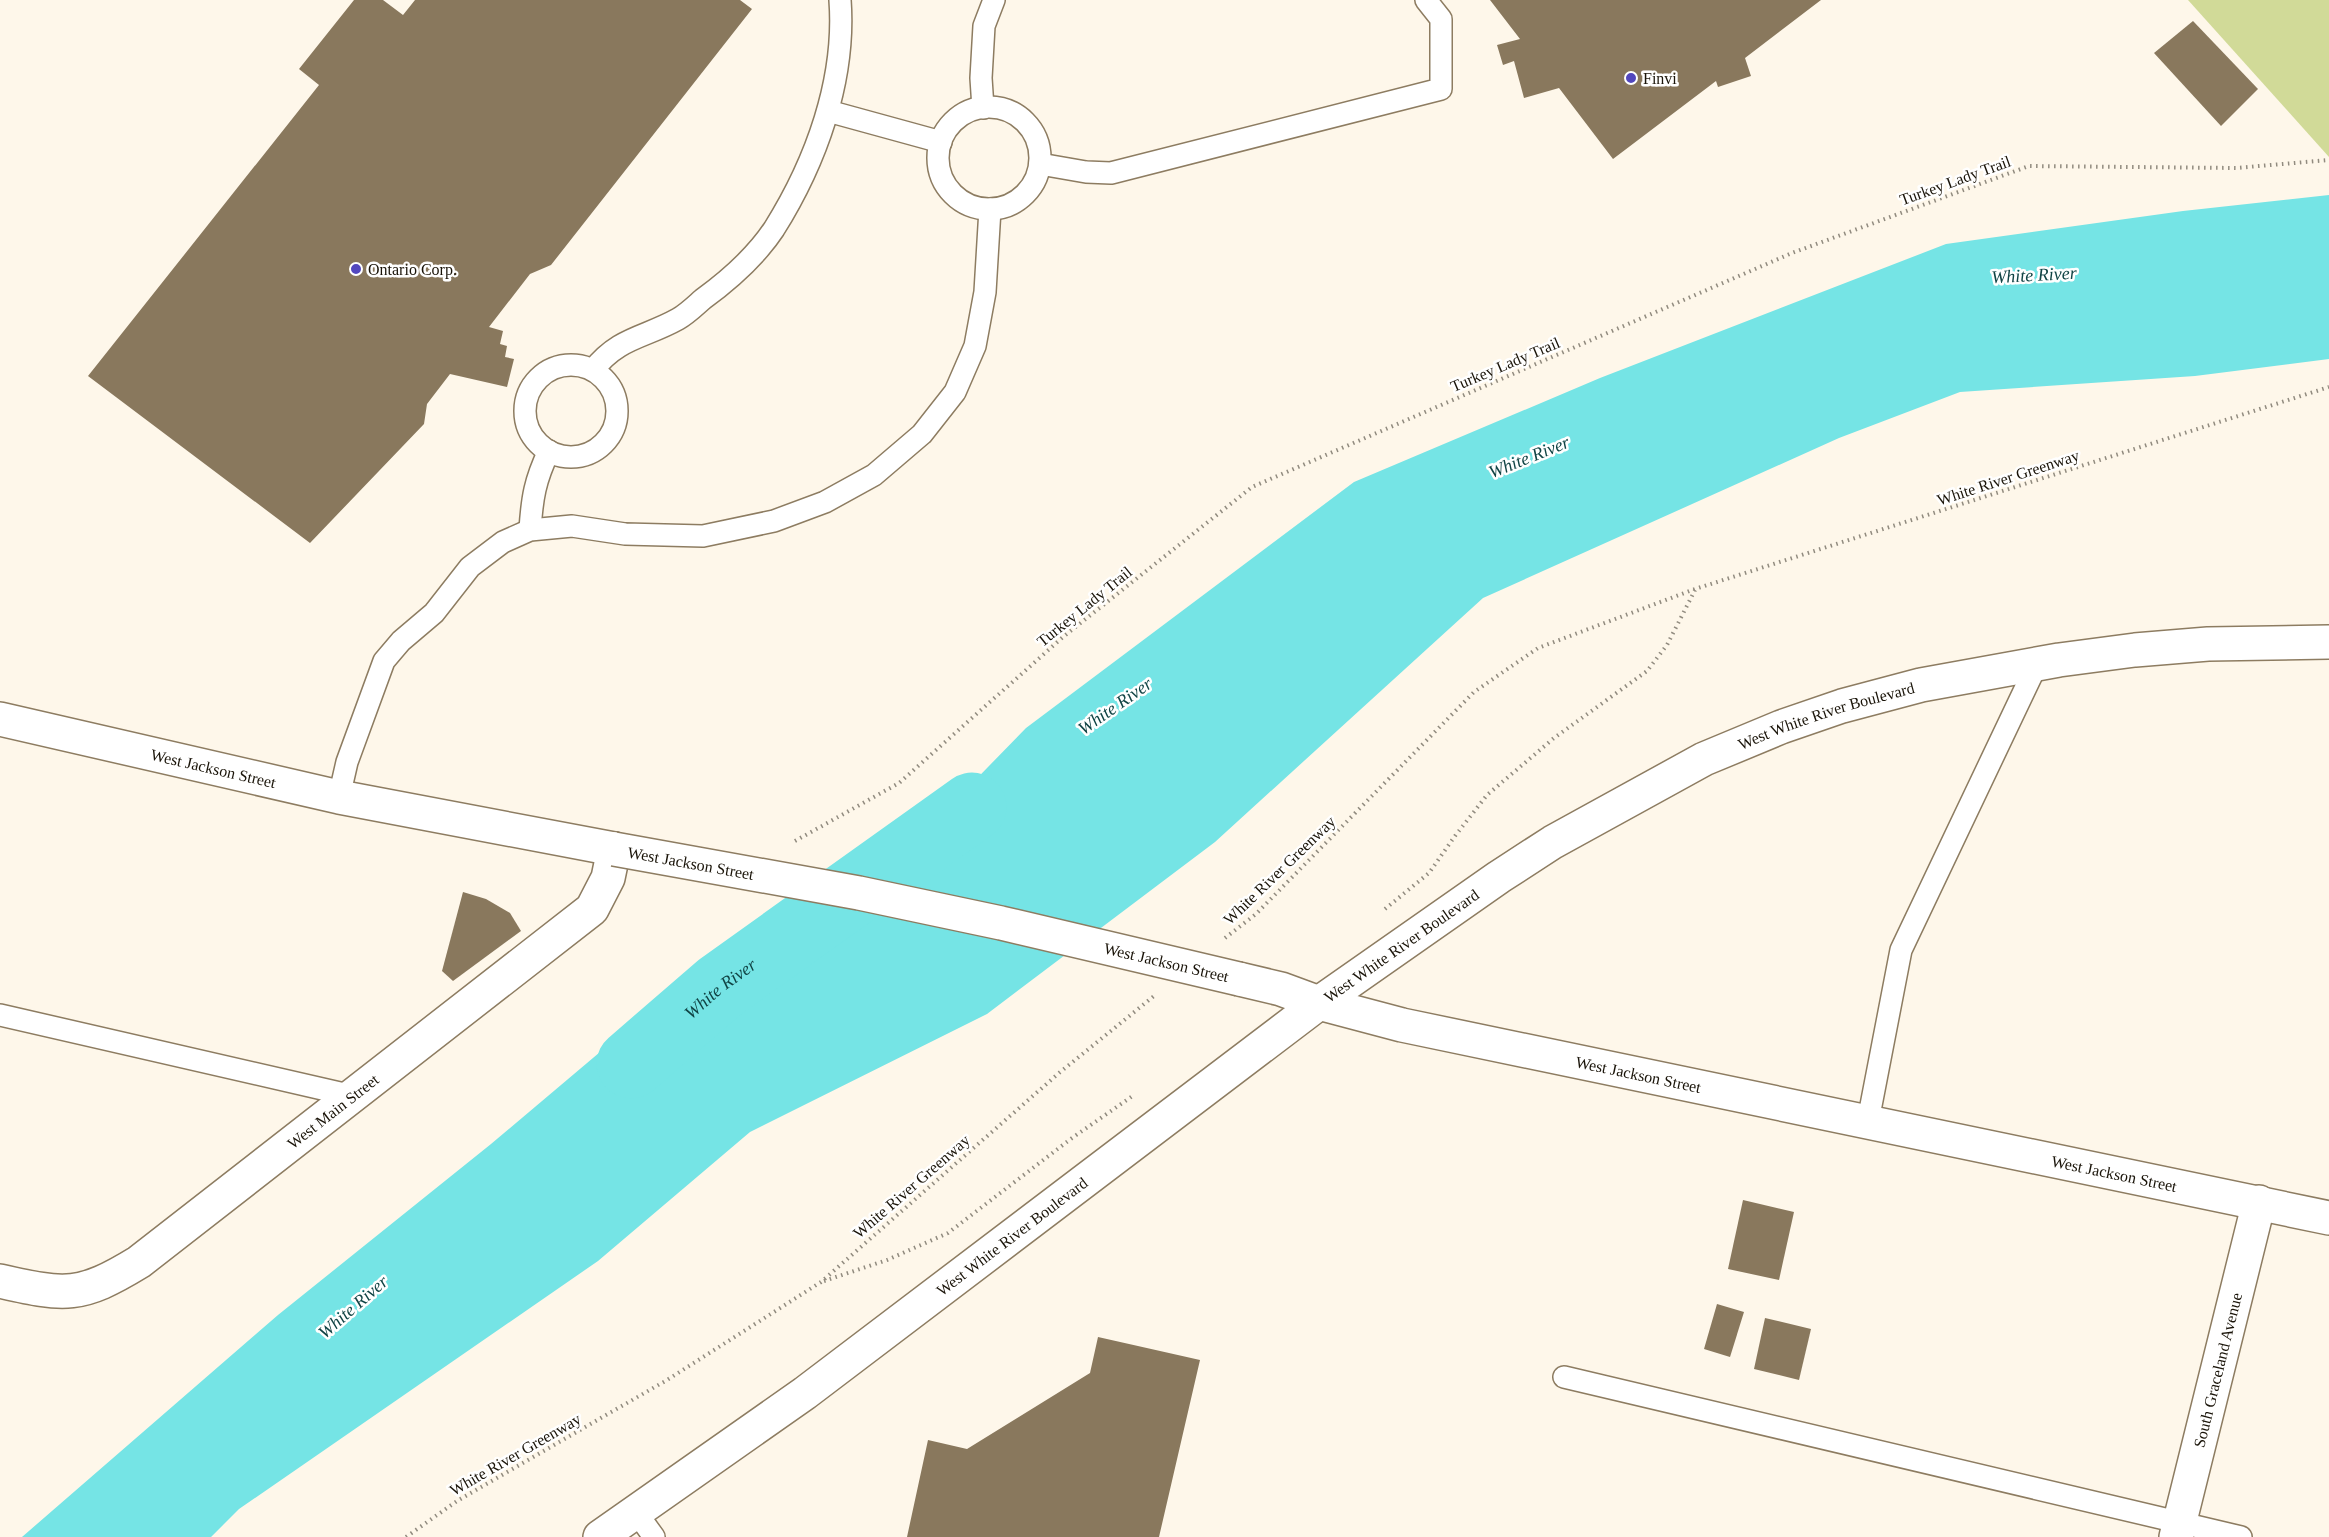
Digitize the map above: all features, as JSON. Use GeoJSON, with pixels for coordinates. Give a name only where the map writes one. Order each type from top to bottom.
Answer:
{"type":"FeatureCollection","features":[{"type":"Feature","properties":{"kind":"street","name":"West White River Boulevard"},"geometry":{"type":"LineString","coordinates":[[600,1537],[645,1524],[805,1393],[1319,1003],[1544,847],[1704,759],[1781,727],[1842,706],[1921,685],[2037,664],[2135,650],[2208,644],[2329,642]]}},
{"type":"Feature","properties":{"kind":"street","name":"West Jackson Street"},"geometry":{"type":"LineString","coordinates":[[0,719],[339,798],[859,893],[1001,923],[1281,989],[1319,1003],[1402,1025],[2329,1218]]}},
{"type":"Feature","properties":{"kind":"street","name":"West Main Street"},"geometry":{"type":"LineString","coordinates":[[0,1281],[43,1291],[71,1292],[90,1288],[139,1262],[592,909],[608,878],[614,849]]}},
{"type":"Feature","properties":{"kind":"street","name":"South Graceland Avenue"},"geometry":{"type":"LineString","coordinates":[[2178,1530],[2259,1202]]}},
{"type":"Feature","properties":{"kind":"lane"},"geometry":{"type":"LineString","coordinates":[[593,370],[604,356],[623,343],[678,319],[730,279],[773,230],[801,179],[828,111],[842,26],[840,0]]}},
{"type":"Feature","properties":{"kind":"lane"},"geometry":{"type":"LineString","coordinates":[[983,108],[981,78],[984,26],[994,0]]}},
{"type":"Feature","properties":{"kind":"lane"},"geometry":{"type":"LineString","coordinates":[[1040,164],[1086,172],[1111,173],[1441,89],[1441,20],[1426,0]]}},
{"type":"Feature","properties":{"kind":"lane"},"geometry":{"type":"LineString","coordinates":[[997,107],[1012,112],[1026,122],[1035,135],[1040,150],[1036,181],[1026,195],[1013,204],[997,210],[981,209],[966,204],[948,188],[938,166],[938,150],[943,135],[952,122],[966,112],[983,108],[997,107]]}},
{"type":"Feature","properties":{"kind":"lane"},"geometry":{"type":"LineString","coordinates":[[828,111],[941,142]]}},
{"type":"Feature","properties":{"kind":"lane"},"geometry":{"type":"LineString","coordinates":[[339,798],[347,762],[384,661],[401,641],[434,613],[470,567],[503,542],[530,530],[572,526],[625,534],[703,536],[774,521],[825,502],[874,475],[922,434],[955,392],[975,346],[985,292],[990,209]]}},
{"type":"Feature","properties":{"kind":"lane"},"geometry":{"type":"LineString","coordinates":[[578,365],[593,370],[606,380],[614,394],[617,409],[608,439],[596,450],[581,456],[565,456],[549,451],[533,435],[525,412],[527,397],[535,382],[547,372],[562,366],[578,365]]}},
{"type":"Feature","properties":{"kind":"lane"},"geometry":{"type":"LineString","coordinates":[[530,530],[532,500],[537,476],[549,451]]}},
{"type":"Feature","properties":{"kind":"lane"},"geometry":{"type":"LineString","coordinates":[[1868,1121],[1901,950],[2037,664]]}},
{"type":"Feature","properties":{"kind":"lane"},"geometry":{"type":"LineString","coordinates":[[0,1015],[353,1096]]}},
{"type":"Feature","properties":{"kind":"lane"},"geometry":{"type":"LineString","coordinates":[[1564,1377],[2178,1530],[2241,1537]]}},
{"type":"Feature","properties":{"kind":"path","name":"Turkey Lady Trail"},"geometry":{"type":"LineString","coordinates":[[795,841],[899,783],[1063,637],[1252,487],[1792,253],[2029,166],[2236,168],[2329,160]]}},
{"type":"Feature","properties":{"kind":"path","name":"White River Greenway"},"geometry":{"type":"LineString","coordinates":[[1220,943],[1256,914],[1474,692],[1538,648],[1695,589],[2329,387]]}},
{"type":"Feature","properties":{"kind":"path"},"geometry":{"type":"LineString","coordinates":[[1377,916],[1429,873],[1487,795],[1554,738],[1647,671],[1667,645],[1695,589]]}},
{"type":"Feature","properties":{"kind":"path","name":"White River Greenway"},"geometry":{"type":"LineString","coordinates":[[406,1537],[457,1501],[667,1380],[820,1282],[1059,1073],[1157,994]]}},
{"type":"Feature","properties":{"kind":"path","name":"White River Greenway"},"geometry":{"type":"LineString","coordinates":[[820,1282],[887,1260],[948,1233],[1072,1138],[1137,1092]]}},
{"type":"Feature","properties":{"kind":"green space"},"geometry":{"type":"Polygon","coordinates":[[[2188,0],[2329,0],[2329,157],[2188,0]]]}},
{"type":"Feature","properties":{"kind":"water"},"geometry":{"type":"Polygon","coordinates":[[[2329,195],[2329,359],[2195,376],[1960,392],[1839,438],[1483,598],[1215,842],[987,1014],[750,1132],[598,1261],[239,1509],[211,1537],[22,1537],[278,1315],[491,1144],[619,1036],[798,962],[1026,728],[1354,482],[1600,378],[1946,244],[2183,211],[2329,195]]]}},
{"type":"Feature","properties":{"kind":"building","name":"Ontario Corp."},"geometry":{"type":"Polygon","coordinates":[[[354,0],[383,0],[403,15],[415,0],[740,0],[752,9],[551,265],[530,274],[489,327],[503,331],[500,344],[507,346],[505,357],[514,359],[507,387],[450,374],[427,404],[424,424],[310,543],[88,376],[319,85],[299,69],[354,0]]]}},
{"type":"Feature","properties":{"kind":"building","name":"Finvi"},"geometry":{"type":"Polygon","coordinates":[[[1490,0],[1821,0],[1745,58],[1751,76],[1718,87],[1716,81],[1613,159],[1559,88],[1524,98],[1514,61],[1503,65],[1497,45],[1520,39],[1490,0]]]}},
{"type":"Feature","properties":{"kind":"building"},"geometry":{"type":"Polygon","coordinates":[[[2193,21],[2258,89],[2221,126],[2154,53],[2193,21]]]}},
{"type":"Feature","properties":{"kind":"building"},"geometry":{"type":"Polygon","coordinates":[[[463,892],[486,899],[510,913],[521,931],[453,981],[442,971],[463,892]]]}},
{"type":"Feature","properties":{"kind":"building"},"geometry":{"type":"Polygon","coordinates":[[[1743,1200],[1794,1212],[1779,1280],[1728,1269],[1743,1200]]]}},
{"type":"Feature","properties":{"kind":"building"},"geometry":{"type":"Polygon","coordinates":[[[1717,1304],[1744,1312],[1730,1357],[1704,1349],[1717,1304]]]}},
{"type":"Feature","properties":{"kind":"building"},"geometry":{"type":"Polygon","coordinates":[[[1765,1318],[1811,1329],[1799,1380],[1754,1369],[1765,1318]]]}},
{"type":"Feature","properties":{"kind":"building"},"geometry":{"type":"Polygon","coordinates":[[[1098,1337],[1200,1360],[1159,1537],[907,1537],[928,1440],[967,1449],[1090,1373],[1098,1337]]]}},
{"type":"Feature","properties":{"kind":"waterway","name":"White River"},"geometry":{"type":"LineString","coordinates":[[631,1064],[720,987],[972,807]]}},
{"type":"Feature","properties":{"kind":"place","name":"Finvi"},"geometry":{"type":"Point","coordinates":[1631,78]}},
{"type":"Feature","properties":{"kind":"place","name":"Ontario Corp."},"geometry":{"type":"Point","coordinates":[356,269]}}]}
